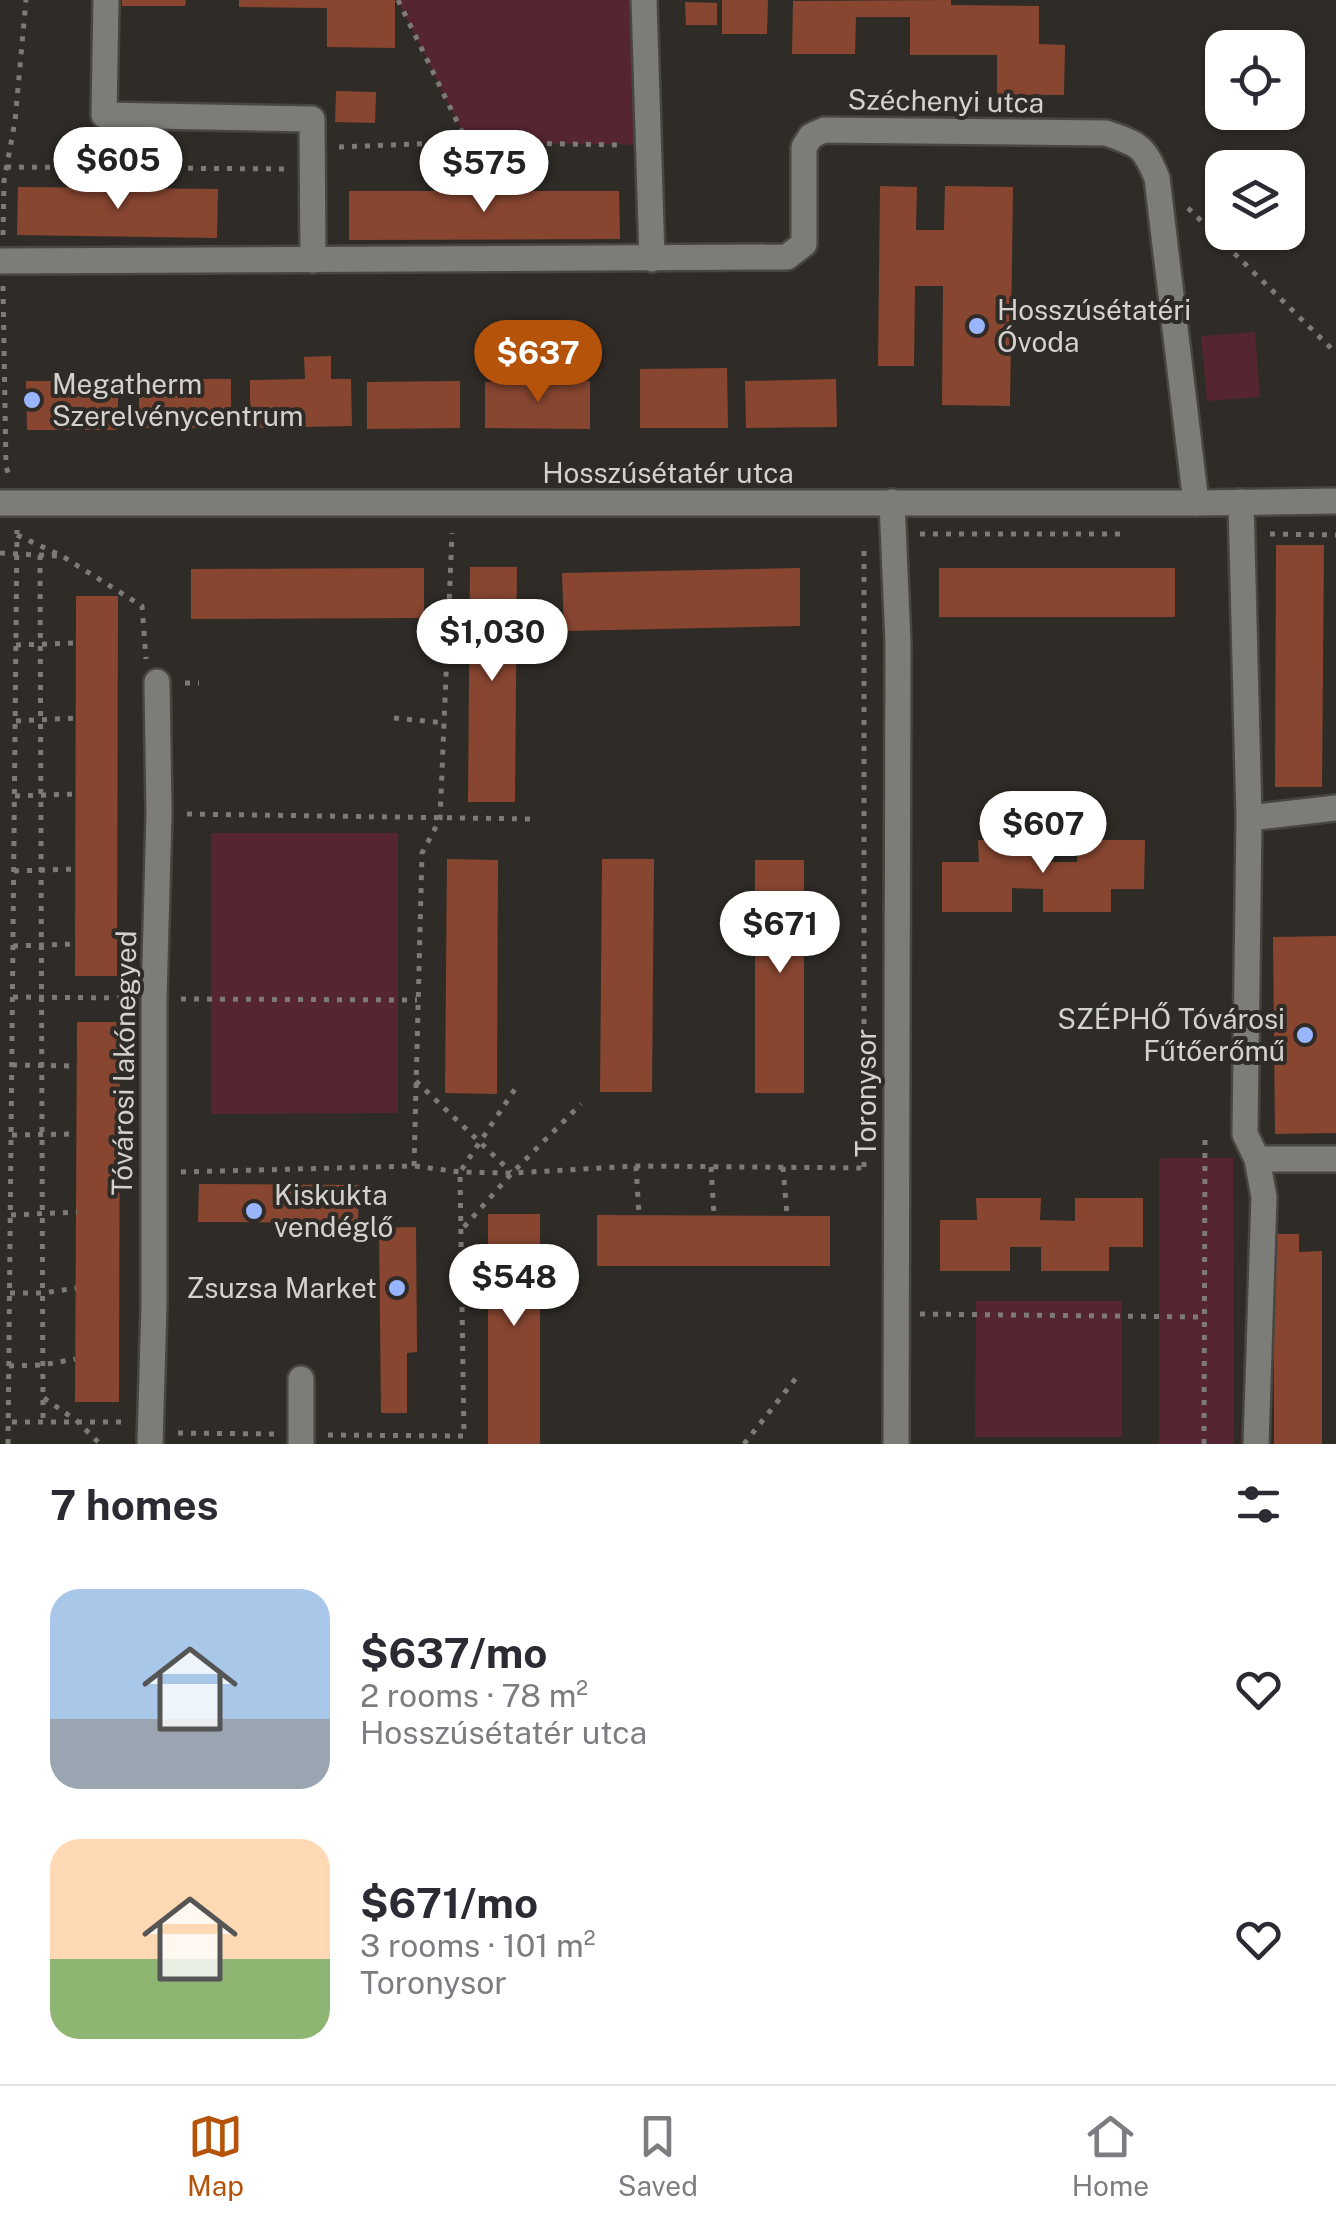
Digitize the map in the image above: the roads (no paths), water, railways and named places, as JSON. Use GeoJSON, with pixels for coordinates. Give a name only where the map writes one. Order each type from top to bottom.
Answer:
{"type":"FeatureCollection","features":[{"type":"Feature","properties":{"kind":"street"},"geometry":{"type":"LineString","coordinates":[[106,0],[104,115],[312,120],[313,260]]}},
{"type":"Feature","properties":{"kind":"street"},"geometry":{"type":"LineString","coordinates":[[644,0],[652,259]]}},
{"type":"Feature","properties":{"kind":"street","name":"Széchenyi utca"},"geometry":{"type":"LineString","coordinates":[[0,261],[787,257],[804,244],[804,147],[810,136],[824,130],[1106,133],[1130,141],[1146,153],[1157,178],[1196,503]]}},
{"type":"Feature","properties":{"kind":"street","name":"Hosszúsétatér utca"},"geometry":{"type":"LineString","coordinates":[[9,503],[1336,500]]}},
{"type":"Feature","properties":{"kind":"street","name":"Toronysor"},"geometry":{"type":"LineString","coordinates":[[892,502],[898,643],[896,1444]]}},
{"type":"Feature","properties":{"kind":"street"},"geometry":{"type":"LineString","coordinates":[[1240,502],[1249,818],[1244,1134],[1256,1159],[1264,1198],[1256,1444]]}},
{"type":"Feature","properties":{"kind":"street","name":"Tóvárosi lakónegyed"},"geometry":{"type":"LineString","coordinates":[[150,1433],[159,814],[152,673]]}},
{"type":"Feature","properties":{"kind":"street"},"geometry":{"type":"LineString","coordinates":[[1249,818],[1336,808]]}},
{"type":"Feature","properties":{"kind":"street"},"geometry":{"type":"LineString","coordinates":[[1256,1159],[1336,1159]]}},
{"type":"Feature","properties":{"kind":"street"},"geometry":{"type":"LineString","coordinates":[[301,1439],[302,1379]]}},
{"type":"Feature","properties":{"kind":"place","name":"Hosszúsétatéri Óvoda"},"geometry":{"type":"Point","coordinates":[977,326]}},
{"type":"Feature","properties":{"kind":"place","name":"Megatherm Szerelvénycentrum"},"geometry":{"type":"Point","coordinates":[32,400]}},
{"type":"Feature","properties":{"kind":"place","name":"SZÉPHŐ Tóvárosi Fűtőerőmű"},"geometry":{"type":"Point","coordinates":[1305,1035]}},
{"type":"Feature","properties":{"kind":"place","name":"Kiskukta vendéglő"},"geometry":{"type":"Point","coordinates":[254,1211]}},
{"type":"Feature","properties":{"kind":"place","name":"Zsuzsa Market"},"geometry":{"type":"Point","coordinates":[397,1288]}}]}
